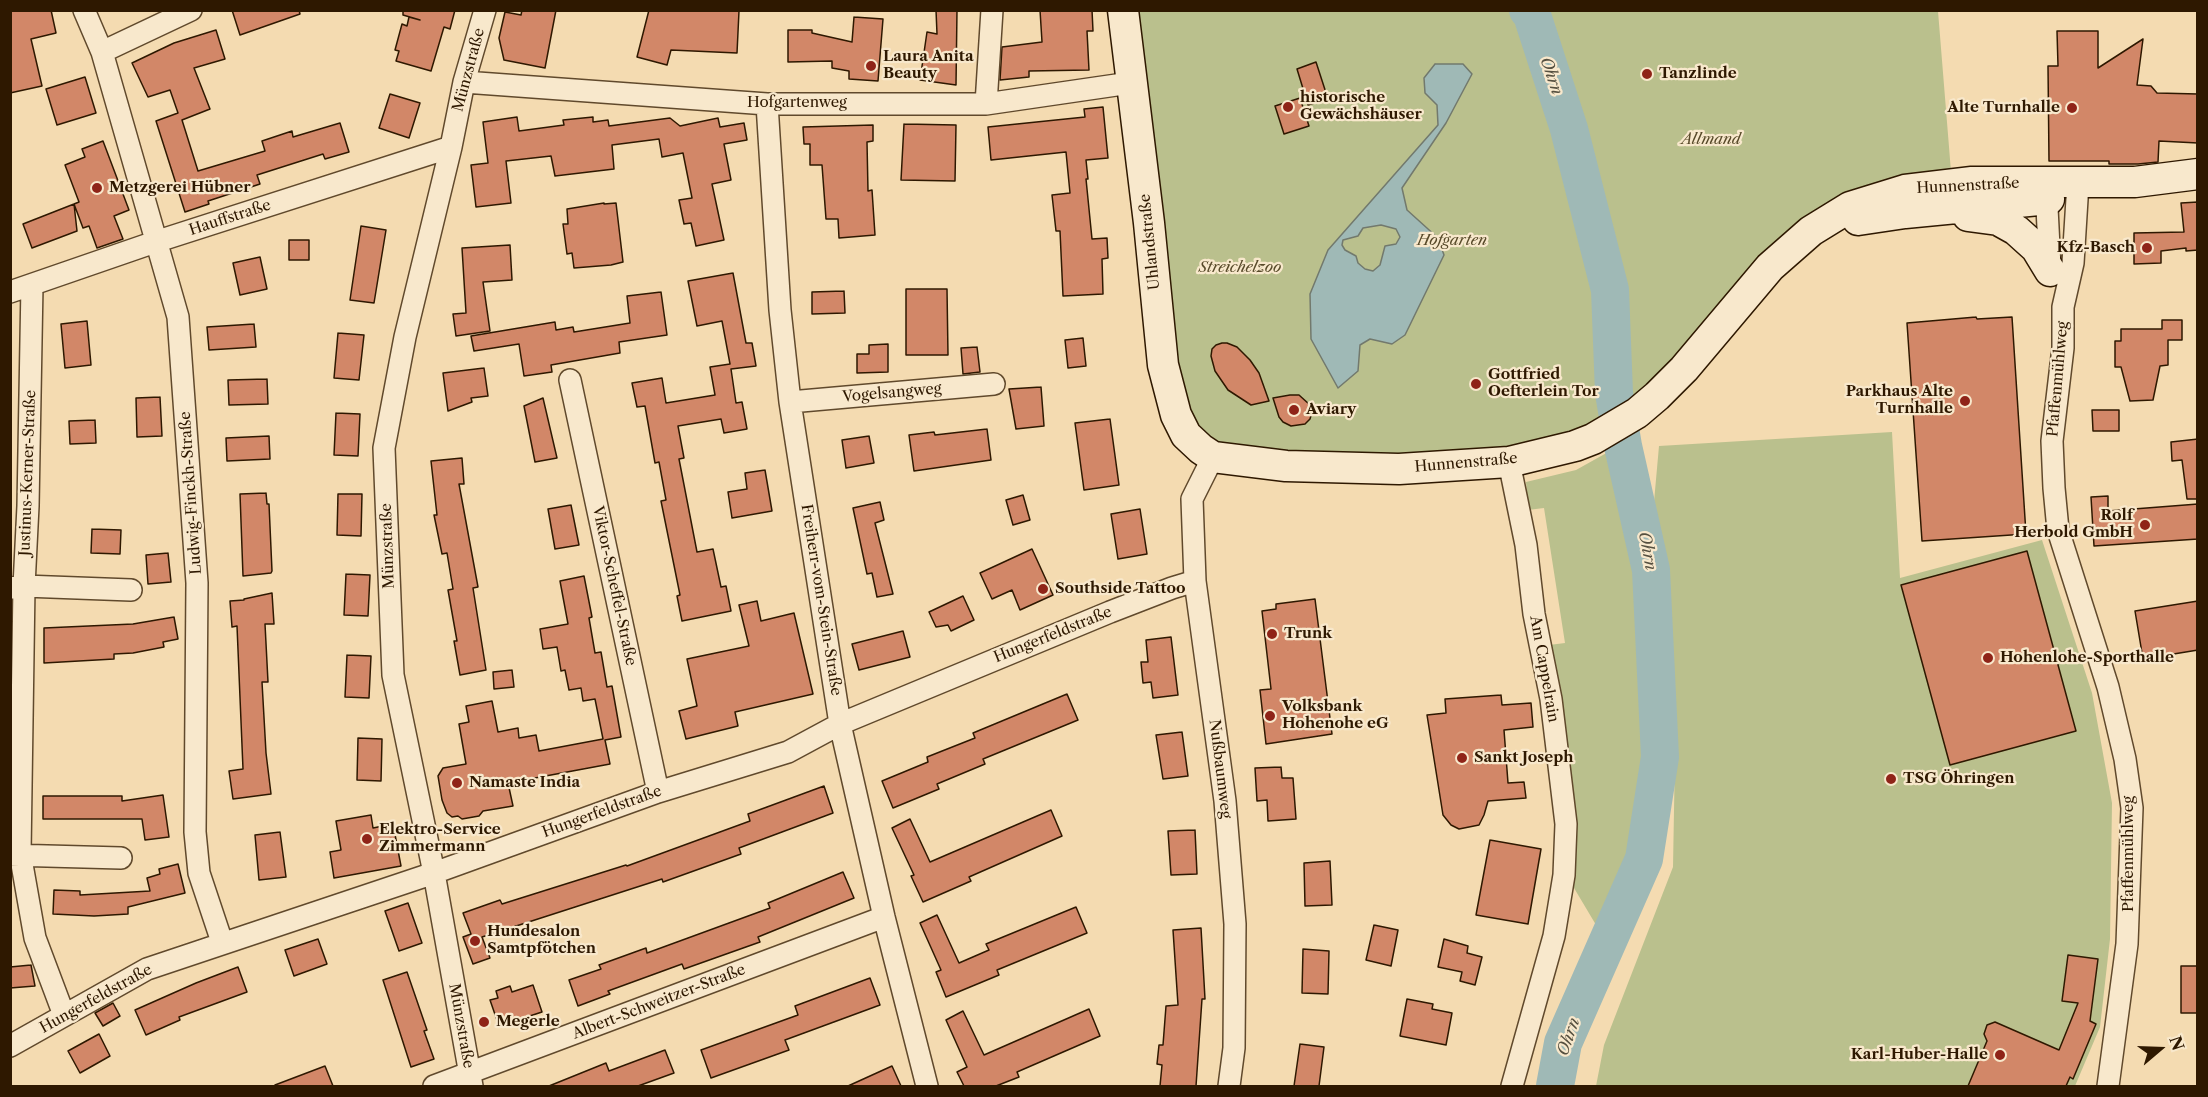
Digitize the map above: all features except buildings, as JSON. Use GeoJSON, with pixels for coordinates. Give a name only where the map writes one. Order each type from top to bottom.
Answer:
{"type":"FeatureCollection","features":[{"type":"Feature","properties":{"kind":"main road","name":"Uhlandstraße"},"geometry":{"type":"LineString","coordinates":[[1123,10],[1130,83],[1149,224],[1163,365],[1176,415],[1186,435],[1213,457]]}},
{"type":"Feature","properties":{"kind":"main road","name":"Hunnenstraße"},"geometry":{"type":"LineString","coordinates":[[1213,457],[1286,466],[1399,469],[1509,462],[1575,446],[1593,439],[1637,413],[1684,369],[1770,267],[1811,231],[1850,207],[1905,190],[1972,182],[2098,193],[2135,182],[2198,174]]}},
{"type":"Feature","properties":{"kind":"main road","name":"Hunnenstraße"},"geometry":{"type":"LineString","coordinates":[[1811,231],[1852,221],[2062,190]]}},
{"type":"Feature","properties":{"kind":"main road"},"geometry":{"type":"LineString","coordinates":[[1924,212],[1998,219],[2016,230],[2036,248],[2050,271]]}},
{"type":"Feature","properties":{"kind":"street","name":"Ludwig-Finckh-Straße"},"geometry":{"type":"LineString","coordinates":[[84,10],[102,52],[178,317],[197,583],[195,832],[199,873],[222,942]]}},
{"type":"Feature","properties":{"kind":"street"},"geometry":{"type":"LineString","coordinates":[[102,52],[191,10]]}},
{"type":"Feature","properties":{"kind":"street","name":"Münzstraße"},"geometry":{"type":"LineString","coordinates":[[471,1080],[434,873],[393,675],[384,448],[405,337],[451,147],[464,82],[485,10]]}},
{"type":"Feature","properties":{"kind":"street"},"geometry":{"type":"LineString","coordinates":[[986,104],[992,10]]}},
{"type":"Feature","properties":{"kind":"street","name":"Hofgartenweg"},"geometry":{"type":"LineString","coordinates":[[464,82],[767,104],[986,104],[1130,83]]}},
{"type":"Feature","properties":{"kind":"street","name":"Freiherr-vom-Stein-Straße"},"geometry":{"type":"LineString","coordinates":[[767,104],[780,310],[790,402],[840,724],[884,917],[927,1086]]}},
{"type":"Feature","properties":{"kind":"street","name":"Hauffstraße"},"geometry":{"type":"LineString","coordinates":[[10,292],[451,147]]}},
{"type":"Feature","properties":{"kind":"street","name":"Pfaffenmühlweg"},"geometry":{"type":"LineString","coordinates":[[2062,190],[2047,245],[2050,271],[2063,307]]}},
{"type":"Feature","properties":{"kind":"street","name":"Pfaffenmühlweg"},"geometry":{"type":"LineString","coordinates":[[2062,190],[2073,263],[2063,307],[2063,348],[2052,441],[2058,530],[2108,687],[2125,759],[2132,808],[2127,944],[2108,1069],[2108,1086]]}},
{"type":"Feature","properties":{"kind":"street","name":"Justinus-Kerner-Straße"},"geometry":{"type":"LineString","coordinates":[[32,285],[28,506],[17,587],[15,854],[35,938],[64,1015]]}},
{"type":"Feature","properties":{"kind":"street","name":"Viktor-Scheffel-Straße"},"geometry":{"type":"LineString","coordinates":[[570,380],[658,792]]}},
{"type":"Feature","properties":{"kind":"street","name":"Vogelsangweg"},"geometry":{"type":"LineString","coordinates":[[790,402],[994,384]]}},
{"type":"Feature","properties":{"kind":"street","name":"Nußbaumweg"},"geometry":{"type":"LineString","coordinates":[[1213,457],[1192,499],[1194,581],[1225,801],[1235,924],[1234,1048],[1229,1086]]}},
{"type":"Feature","properties":{"kind":"street","name":"Am Cappelrain"},"geometry":{"type":"LineString","coordinates":[[1509,462],[1526,545],[1534,614],[1551,699],[1566,824],[1564,875],[1554,936],[1512,1086]]}},
{"type":"Feature","properties":{"kind":"street","name":"Hungerfeldstraße"},"geometry":{"type":"LineString","coordinates":[[10,1046],[147,969],[222,942],[434,873],[658,792],[788,752],[840,724],[1110,612],[1194,581]]}},
{"type":"Feature","properties":{"kind":"street"},"geometry":{"type":"LineString","coordinates":[[17,587],[131,590]]}},
{"type":"Feature","properties":{"kind":"street"},"geometry":{"type":"LineString","coordinates":[[15,854],[121,858]]}},
{"type":"Feature","properties":{"kind":"street","name":"Albert-Schweitzer-Straße"},"geometry":{"type":"LineString","coordinates":[[434,1086],[471,1080],[884,917]]}},
{"type":"Feature","properties":{"kind":"green space","name":"Hofgarten"},"geometry":{"type":"Polygon","coordinates":[[[1123,11],[1938,11],[1952,184],[1850,207],[1605,440],[1286,466],[1186,435],[1123,11]]]}},
{"type":"Feature","properties":{"kind":"green space","name":"TSG Öhringen"},"geometry":{"type":"Polygon","coordinates":[[[1892,432],[1900,578],[2042,540],[2092,693],[2112,803],[2110,939],[2100,1027],[2075,1086],[1596,1086],[1604,1045],[1673,867],[1675,754],[1666,633],[1653,513],[1659,446],[1892,432]]]}},
{"type":"Feature","properties":{"kind":"green space"},"geometry":{"type":"Polygon","coordinates":[[[1619,446],[1650,638],[1654,756],[1635,861],[1602,935],[1574,888],[1574,823],[1549,645],[1565,643],[1544,508],[1528,510],[1526,482],[1576,470],[1619,446]]]}},
{"type":"Feature","properties":{"kind":"water"},"geometry":{"type":"Polygon","coordinates":[[[1435,64],[1463,64],[1472,74],[1446,123],[1402,188],[1407,210],[1438,238],[1444,255],[1405,335],[1392,344],[1370,339],[1360,345],[1358,371],[1338,388],[1311,339],[1310,294],[1328,250],[1438,125],[1437,105],[1425,93],[1424,78],[1435,64]],[[1381,225],[1363,228],[1358,236],[1343,240],[1342,245],[1345,250],[1356,256],[1358,263],[1365,269],[1373,271],[1380,265],[1385,246],[1396,244],[1400,237],[1396,229],[1381,225]]]}},
{"type":"Feature","properties":{"kind":"waterway","name":"Ohrn"},"geometry":{"type":"LineString","coordinates":[[1528,10],[1532,15],[1569,129],[1610,290],[1614,393],[1623,446],[1651,570],[1660,757],[1644,859],[1563,1043],[1555,1086]]}},
{"type":"Feature","properties":{"kind":"place","name":"Laura Anita Beauty"},"geometry":{"type":"Point","coordinates":[871,66]}},
{"type":"Feature","properties":{"kind":"place","name":"Tanzlinde"},"geometry":{"type":"Point","coordinates":[1647,74]}},
{"type":"Feature","properties":{"kind":"place","name":"historische Gewächshäuser"},"geometry":{"type":"Point","coordinates":[1288,107]}},
{"type":"Feature","properties":{"kind":"place","name":"Alte Turnhalle"},"geometry":{"type":"Point","coordinates":[2072,108]}},
{"type":"Feature","properties":{"kind":"place","name":"Metzgerei Hübner"},"geometry":{"type":"Point","coordinates":[97,188]}},
{"type":"Feature","properties":{"kind":"place","name":"Kfz-Basch"},"geometry":{"type":"Point","coordinates":[2147,248]}},
{"type":"Feature","properties":{"kind":"place","name":"Gottfried Oefterlein Tor"},"geometry":{"type":"Point","coordinates":[1476,384]}},
{"type":"Feature","properties":{"kind":"place","name":"Parkhaus Alte Turnhalle"},"geometry":{"type":"Point","coordinates":[1965,401]}},
{"type":"Feature","properties":{"kind":"place","name":"Aviary"},"geometry":{"type":"Point","coordinates":[1294,410]}},
{"type":"Feature","properties":{"kind":"place","name":"Rolf Herbold GmbH"},"geometry":{"type":"Point","coordinates":[2145,525]}},
{"type":"Feature","properties":{"kind":"place","name":"Southside Tattoo"},"geometry":{"type":"Point","coordinates":[1043,589]}},
{"type":"Feature","properties":{"kind":"place","name":"Trunk"},"geometry":{"type":"Point","coordinates":[1272,634]}},
{"type":"Feature","properties":{"kind":"place","name":"Hohenlohe-Sporthalle"},"geometry":{"type":"Point","coordinates":[1988,658]}},
{"type":"Feature","properties":{"kind":"place","name":"Volksbank Hohenohe eG"},"geometry":{"type":"Point","coordinates":[1270,716]}},
{"type":"Feature","properties":{"kind":"place","name":"Sankt Joseph"},"geometry":{"type":"Point","coordinates":[1462,758]}},
{"type":"Feature","properties":{"kind":"place","name":"TSG Öhringen"},"geometry":{"type":"Point","coordinates":[1891,779]}},
{"type":"Feature","properties":{"kind":"place","name":"Namaste India"},"geometry":{"type":"Point","coordinates":[457,783]}},
{"type":"Feature","properties":{"kind":"place","name":"Elektro-Service Zimmermann"},"geometry":{"type":"Point","coordinates":[367,839]}},
{"type":"Feature","properties":{"kind":"place","name":"Hundesalon Samtpfötchen"},"geometry":{"type":"Point","coordinates":[475,941]}},
{"type":"Feature","properties":{"kind":"place","name":"Megerle"},"geometry":{"type":"Point","coordinates":[484,1022]}},
{"type":"Feature","properties":{"kind":"place","name":"Karl-Huber-Halle"},"geometry":{"type":"Point","coordinates":[2000,1055]}},
{"type":"Feature","properties":{"kind":"park label","name":"Allmand"},"geometry":{"type":"Point","coordinates":[1711,140]}},
{"type":"Feature","properties":{"kind":"park label","name":"Streichelzoo"},"geometry":{"type":"Point","coordinates":[1240,268]}}]}
